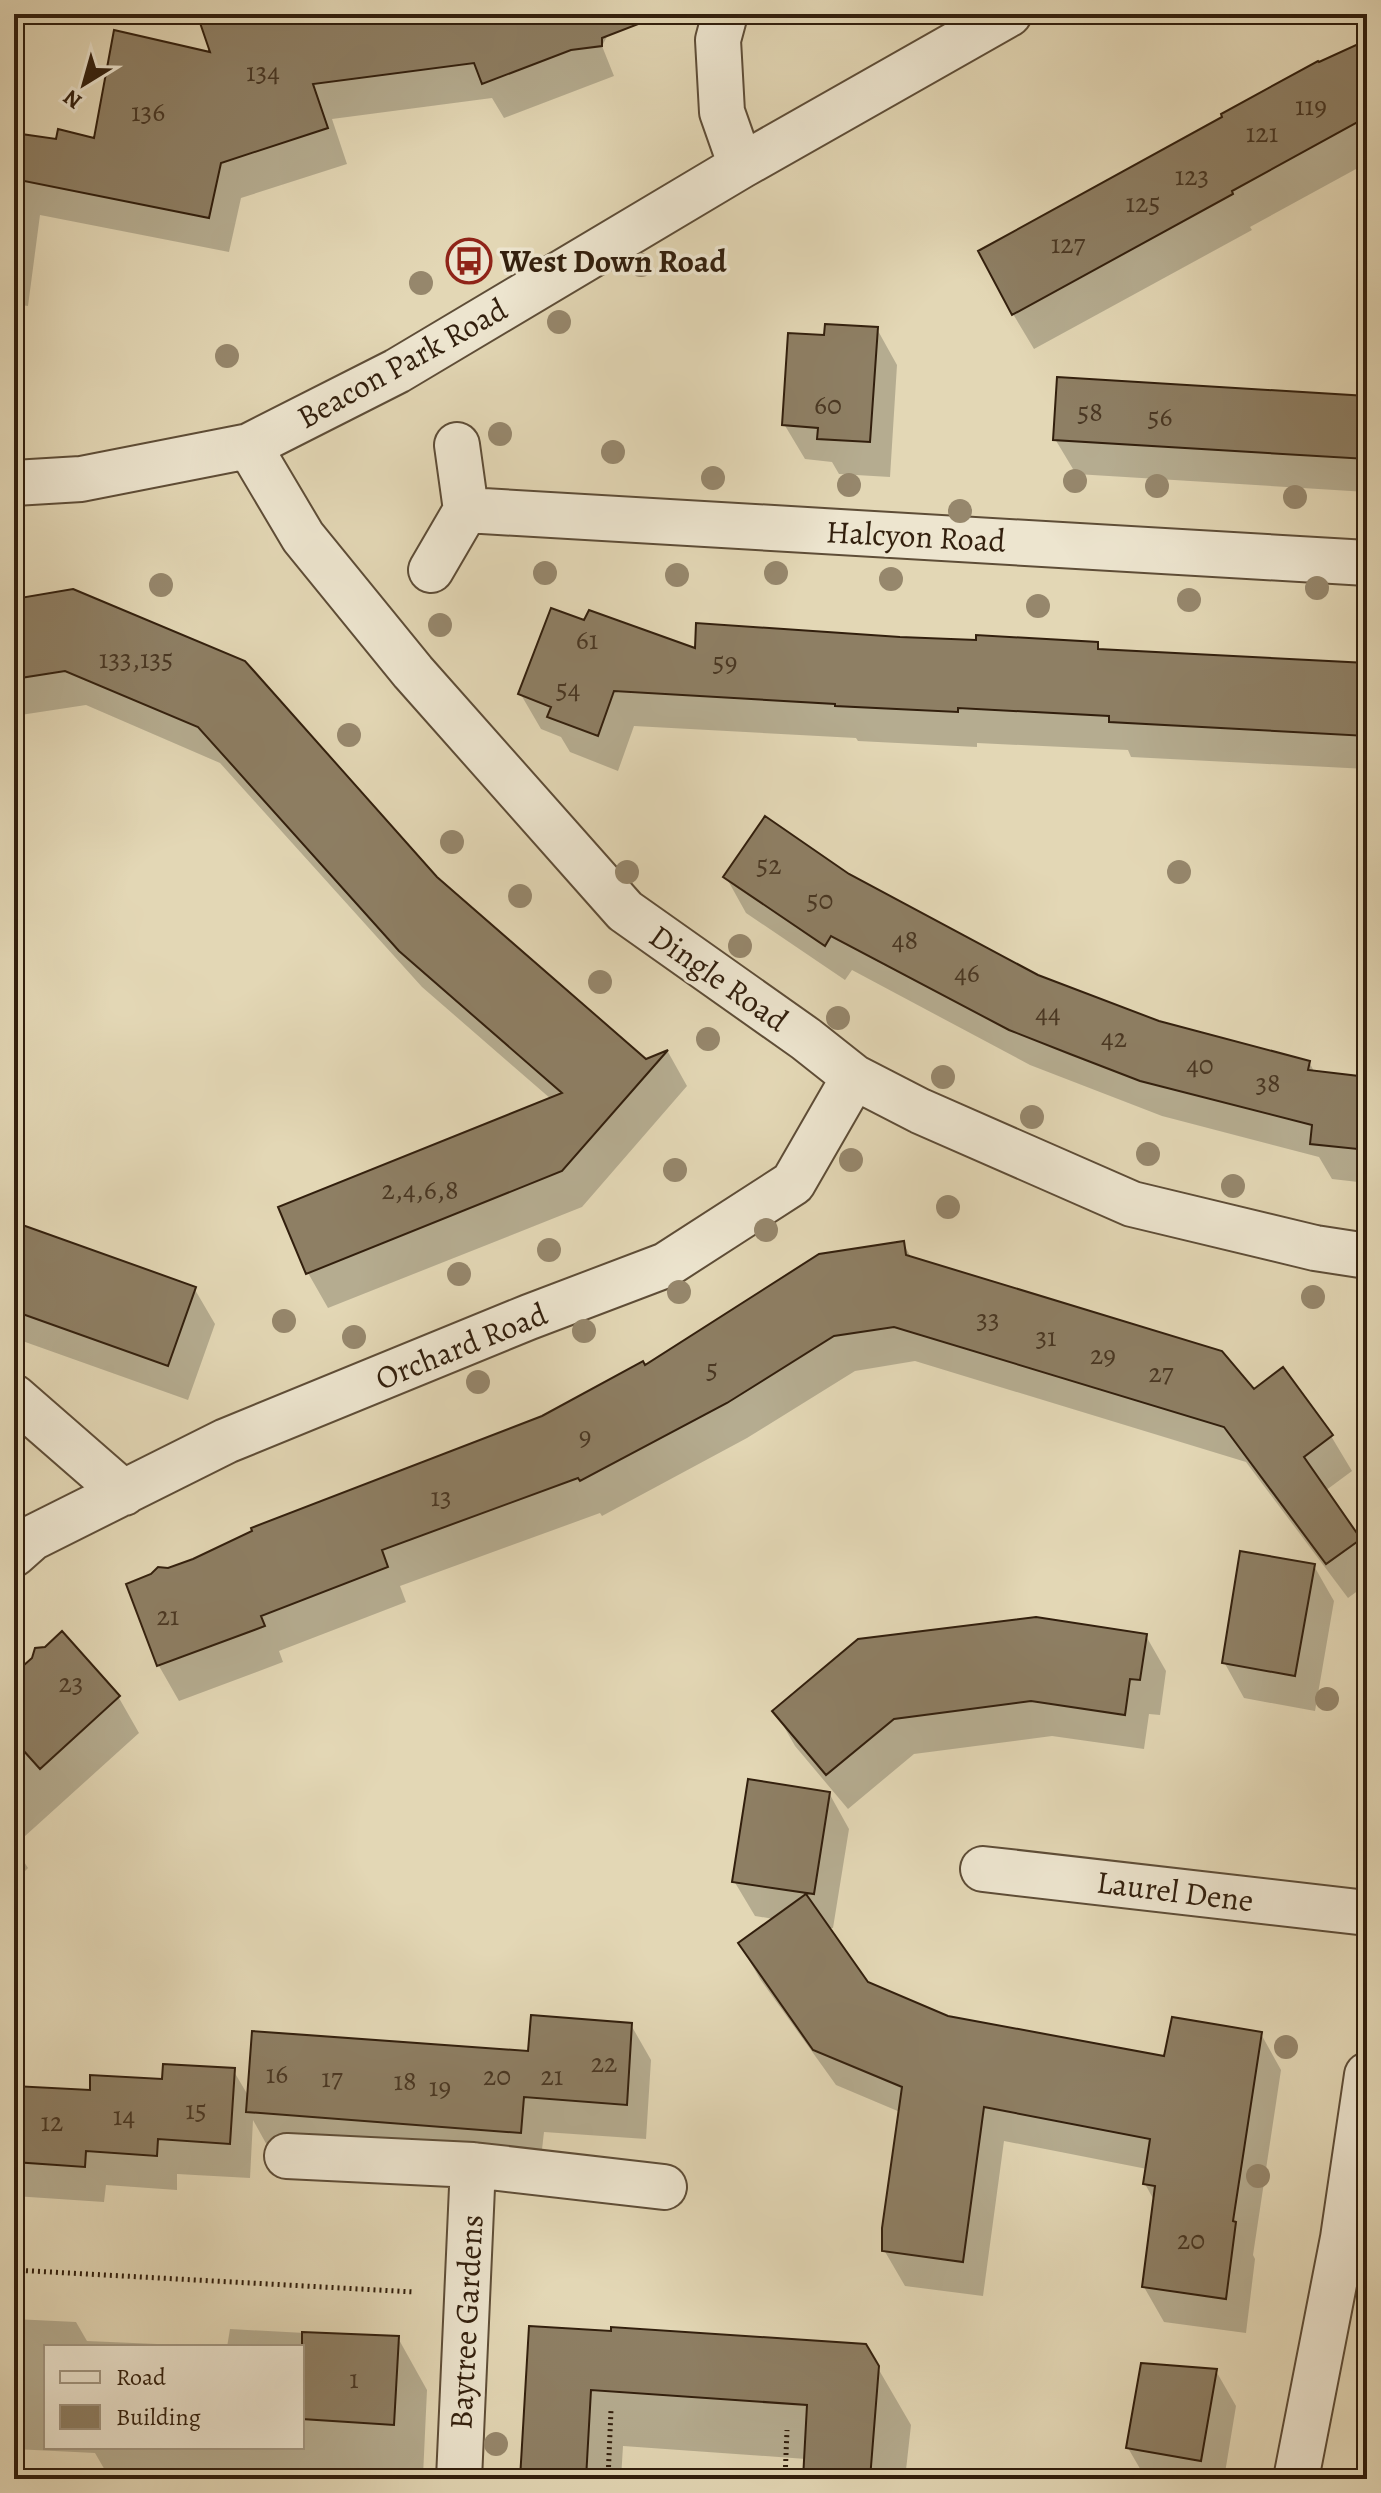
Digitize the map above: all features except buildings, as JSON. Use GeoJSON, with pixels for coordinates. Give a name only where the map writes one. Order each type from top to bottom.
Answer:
{"type":"FeatureCollection","features":[{"type":"Feature","properties":{"kind":"street"},"geometry":{"type":"LineString","coordinates":[[725,14],[718,40],[722,112],[741,166]]}},
{"type":"Feature","properties":{"kind":"street","name":"Beacon Park Road"},"geometry":{"type":"LineString","coordinates":[[14,483],[81,479],[249,446],[397,371],[741,166],[1009,14]]}},
{"type":"Feature","properties":{"kind":"street"},"geometry":{"type":"LineString","coordinates":[[431,570],[466,510],[457,445]]}},
{"type":"Feature","properties":{"kind":"street","name":"Dingle Road"},"geometry":{"type":"LineString","coordinates":[[249,446],[303,537],[352,598],[413,672],[625,911],[806,1039],[854,1077],[920,1111],[1132,1204],[1315,1248],[1367,1256]]}},
{"type":"Feature","properties":{"kind":"street","name":"Halcyon Road"},"geometry":{"type":"LineString","coordinates":[[466,510],[1367,563]]}},
{"type":"Feature","properties":{"kind":"street","name":"Orchard Road"},"geometry":{"type":"LineString","coordinates":[[14,1554],[32,1538],[226,1441],[529,1317],[666,1265],[793,1183],[854,1077]]}},
{"type":"Feature","properties":{"kind":"street"},"geometry":{"type":"LineString","coordinates":[[14,1397],[124,1493]]}},
{"type":"Feature","properties":{"kind":"street","name":"Laurel Dene"},"geometry":{"type":"LineString","coordinates":[[983,1869],[1367,1913]]}},
{"type":"Feature","properties":{"kind":"street"},"geometry":{"type":"LineString","coordinates":[[1296,2479],[1343,2238],[1367,2075]]}},
{"type":"Feature","properties":{"kind":"street"},"geometry":{"type":"LineString","coordinates":[[287,2156],[473,2165],[664,2187]]}},
{"type":"Feature","properties":{"kind":"street","name":"Baytree Gardens"},"geometry":{"type":"LineString","coordinates":[[459,2479],[473,2165]]}},
{"type":"Feature","properties":{"kind":"path"},"geometry":{"type":"LineString","coordinates":[[14,2270],[467,2294]]}},
{"type":"Feature","properties":{"kind":"path"},"geometry":{"type":"LineString","coordinates":[[608,2479],[611,2410]]}},
{"type":"Feature","properties":{"kind":"path"},"geometry":{"type":"LineString","coordinates":[[785,2479],[787,2430]]}},
{"type":"Feature","properties":{"kind":"path"},"geometry":{"type":"LineString","coordinates":[[21,2470],[119,2479]]}},
{"type":"Feature","properties":{"kind":"place","name":"West Down Road"},"geometry":{"type":"Point","coordinates":[469,261]}}]}
